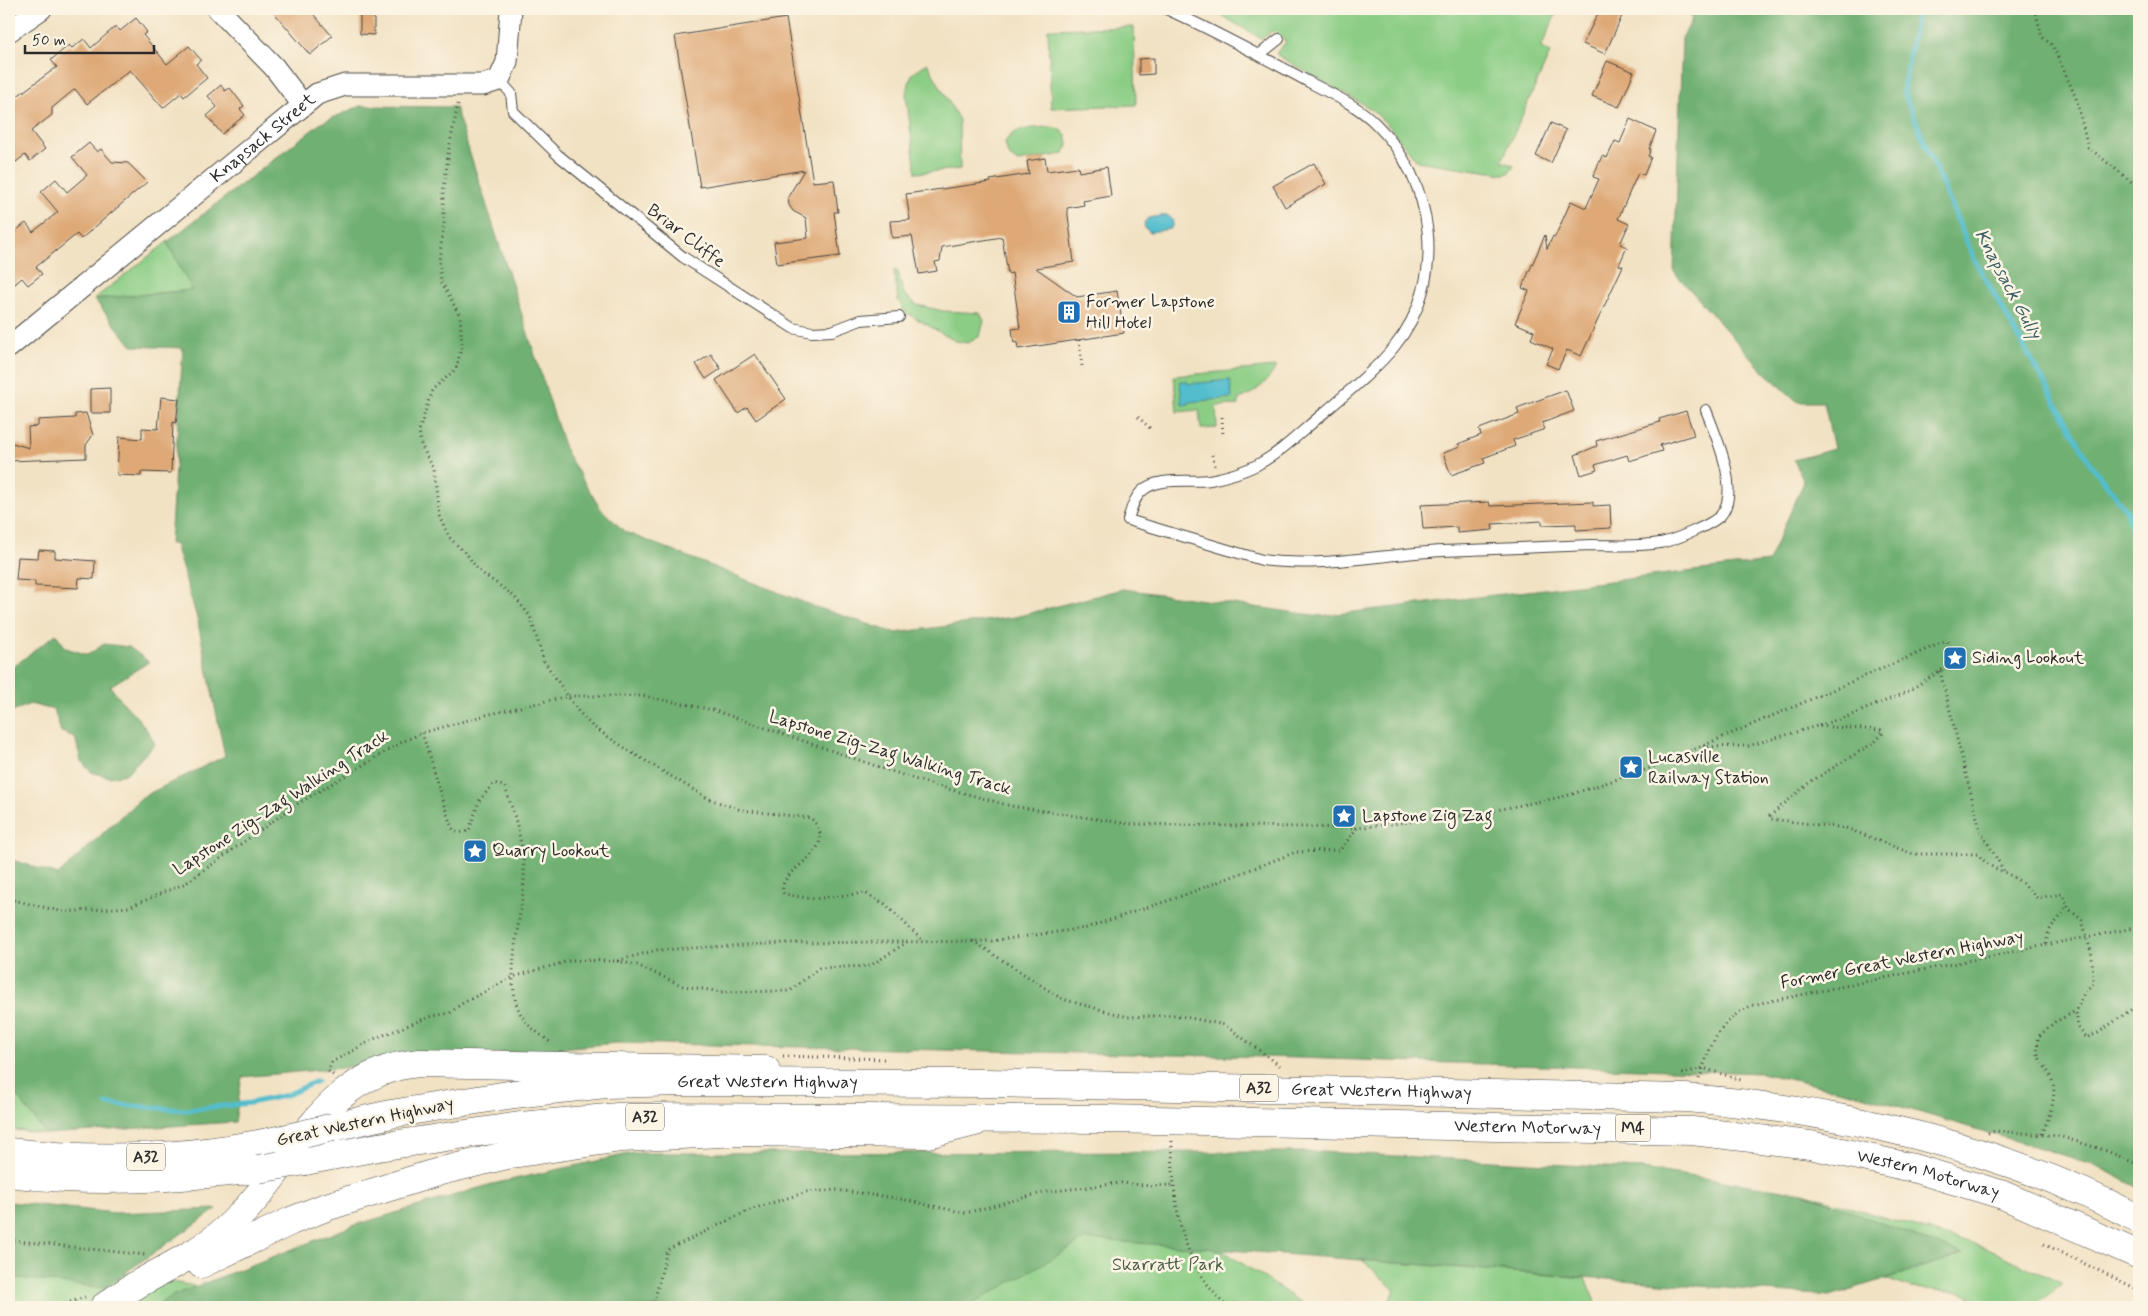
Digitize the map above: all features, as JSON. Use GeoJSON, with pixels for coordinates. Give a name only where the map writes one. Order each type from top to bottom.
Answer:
{"type":"FeatureCollection","features":[{"type":"Feature","properties":{"kind":"main road"},"geometry":{"type":"LineString","coordinates":[[102,1305],[191,1256],[216,1238],[256,1197],[324,1112],[340,1095],[369,1075],[396,1066],[430,1063],[671,1066],[945,1076],[987,1083]]}},
{"type":"Feature","properties":{"kind":"main road","name":"Great Western Highway"},"geometry":{"type":"LineString","coordinates":[[9,1152],[64,1156],[156,1157],[228,1149],[283,1139],[399,1113],[514,1094],[606,1084],[681,1082],[987,1083],[1531,1094]]}},
{"type":"Feature","properties":{"kind":"main road","name":"Western Motorway"},"geometry":{"type":"LineString","coordinates":[[1531,1094],[1724,1100],[1776,1107],[1878,1126],[1948,1145],[2019,1168],[2083,1193],[2139,1219]]}},
{"type":"Feature","properties":{"kind":"main road","name":"Great Western Highway"},"geometry":{"type":"LineString","coordinates":[[9,1174],[79,1179],[141,1180],[258,1169],[378,1147],[520,1126],[618,1117],[1106,1119]]}},
{"type":"Feature","properties":{"kind":"main road"},"geometry":{"type":"LineString","coordinates":[[102,1305],[326,1208],[441,1171],[512,1154],[640,1137],[740,1132],[928,1134],[989,1118]]}},
{"type":"Feature","properties":{"kind":"main road","name":"Western Motorway"},"geometry":{"type":"LineString","coordinates":[[1106,1119],[1650,1129],[1775,1140],[1853,1154],[1956,1180],[2011,1199],[2139,1255]]}},
{"type":"Feature","properties":{"kind":"street"},"geometry":{"type":"LineString","coordinates":[[9,31],[41,9]]}},
{"type":"Feature","properties":{"kind":"street"},"geometry":{"type":"LineString","coordinates":[[220,9],[274,67],[303,105]]}},
{"type":"Feature","properties":{"kind":"street"},"geometry":{"type":"LineString","coordinates":[[499,80],[507,62],[511,9]]}},
{"type":"Feature","properties":{"kind":"street","name":"Knapsack Street"},"geometry":{"type":"LineString","coordinates":[[9,347],[303,105],[324,90],[344,85],[491,84],[499,80]]}},
{"type":"Feature","properties":{"kind":"lane"},"geometry":{"type":"LineString","coordinates":[[1166,9],[1216,32],[1365,114],[1395,146],[1414,179],[1426,215],[1430,246],[1422,293],[1413,318],[1394,347],[1368,375],[1281,449],[1258,465],[1210,480],[1158,483],[1149,486],[1137,496],[1131,507],[1128,520],[1262,560],[1279,562],[1313,562],[1440,551],[1660,543],[1716,520],[1727,504],[1729,484],[1716,436],[1706,410]]}},
{"type":"Feature","properties":{"kind":"lane"},"geometry":{"type":"LineString","coordinates":[[1259,55],[1279,39]]}},
{"type":"Feature","properties":{"kind":"lane","name":"Briar Cliffe"},"geometry":{"type":"LineString","coordinates":[[499,80],[511,93],[513,110],[558,155],[682,257],[793,328],[812,332],[832,331],[861,320],[899,317]]}},
{"type":"Feature","properties":{"kind":"path"},"geometry":{"type":"LineString","coordinates":[[2035,9],[2042,37],[2053,46],[2076,98],[2088,147],[2139,188]]}},
{"type":"Feature","properties":{"kind":"path"},"geometry":{"type":"LineString","coordinates":[[460,85],[444,188],[444,223],[439,261],[441,281],[460,316],[462,345],[456,369],[432,390],[419,431],[421,445],[434,469],[439,515],[449,537],[468,556],[479,571],[513,595],[530,616],[544,661],[578,711],[592,726],[634,754],[709,799],[742,810],[811,818],[819,826],[821,837],[816,849],[784,881],[782,889],[784,894],[814,899],[865,893],[885,904],[923,941]]}},
{"type":"Feature","properties":{"kind":"path"},"geometry":{"type":"LineString","coordinates":[[1079,340],[1082,366]]}},
{"type":"Feature","properties":{"kind":"path"},"geometry":{"type":"LineString","coordinates":[[1138,417],[1150,428]]}},
{"type":"Feature","properties":{"kind":"path"},"geometry":{"type":"LineString","coordinates":[[1222,417],[1223,437]]}},
{"type":"Feature","properties":{"kind":"path"},"geometry":{"type":"LineString","coordinates":[[1212,455],[1216,471]]}},
{"type":"Feature","properties":{"kind":"path","name":"Lapstone Zig-Zag Walking Track"},"geometry":{"type":"LineString","coordinates":[[9,899],[64,912],[129,907],[186,883],[294,806],[402,742],[422,733],[486,715],[568,696],[644,696],[713,710],[923,782],[1011,806],[1129,824],[1357,828],[1477,814],[1566,796],[1645,770],[1946,641],[1952,648],[1954,658],[1951,664],[1906,692],[1849,716],[1748,746],[1700,747]]}},
{"type":"Feature","properties":{"kind":"path"},"geometry":{"type":"LineString","coordinates":[[1940,671],[1980,830],[2004,871]]}},
{"type":"Feature","properties":{"kind":"path","name":"Lapstone Zig-Zag Walking Track"},"geometry":{"type":"LineString","coordinates":[[1818,726],[1881,730],[1883,734],[1875,742],[1810,782],[1770,816],[1770,819],[1846,828],[1913,854],[1978,854],[1986,865],[2004,871],[2018,880],[2036,898],[2062,894],[2069,909]]}},
{"type":"Feature","properties":{"kind":"path"},"geometry":{"type":"LineString","coordinates":[[422,733],[452,829],[458,832],[469,831],[480,802],[494,783],[506,787],[514,812],[524,870],[513,977],[517,1006],[523,1019],[557,1048]]}},
{"type":"Feature","properties":{"kind":"path"},"geometry":{"type":"LineString","coordinates":[[616,961],[657,950],[678,948],[784,943],[992,941],[1086,928],[1179,896],[1296,852],[1340,850],[1357,828]]}},
{"type":"Feature","properties":{"kind":"path"},"geometry":{"type":"LineString","coordinates":[[2046,945],[2050,926],[2061,917],[2065,909],[2069,909],[2082,920],[2094,968],[2093,983],[2084,993],[2076,1011],[2078,1027],[2086,1038],[2098,1033],[2139,1004]]}},
{"type":"Feature","properties":{"kind":"path","name":"Former Great Western Highway"},"geometry":{"type":"LineString","coordinates":[[1703,1068],[1717,1034],[1728,1020],[1742,1010],[1756,1004],[2139,927]]}},
{"type":"Feature","properties":{"kind":"path"},"geometry":{"type":"LineString","coordinates":[[336,1076],[328,1071],[332,1062],[376,1038],[406,1025],[450,1013],[461,1004],[513,977],[572,960],[616,961],[636,965],[683,986],[723,992],[790,991],[819,968],[870,966],[908,941]]}},
{"type":"Feature","properties":{"kind":"path"},"geometry":{"type":"LineString","coordinates":[[973,941],[1062,999],[1128,1017],[1175,1015],[1224,1025],[1286,1071]]}},
{"type":"Feature","properties":{"kind":"path"},"geometry":{"type":"LineString","coordinates":[[2042,1134],[2052,1108],[2053,1082],[2036,1053],[2038,1037],[2055,1022],[2076,1011]]}},
{"type":"Feature","properties":{"kind":"path"},"geometry":{"type":"LineString","coordinates":[[1171,1121],[1173,1185],[1184,1245],[1208,1289],[1227,1307]]}},
{"type":"Feature","properties":{"kind":"path"},"geometry":{"type":"LineString","coordinates":[[653,1307],[667,1250],[752,1209],[807,1192],[836,1190],[896,1198],[965,1212],[1046,1192],[1121,1184],[1173,1185]]}},
{"type":"Feature","properties":{"kind":"path"},"geometry":{"type":"LineString","coordinates":[[9,1240],[135,1255],[154,1254]]}},
{"type":"Feature","properties":{"kind":"path"},"geometry":{"type":"LineString","coordinates":[[2044,1244],[2139,1290]]}},
{"type":"Feature","properties":{"kind":"path"},"geometry":{"type":"LineString","coordinates":[[56,1307],[89,1296],[102,1305]]}},
{"type":"Feature","properties":{"kind":"path"},"geometry":{"type":"LineString","coordinates":[[9,1302],[12,1307]]}},
{"type":"Feature","properties":{"kind":"green space"},"geometry":{"type":"Polygon","coordinates":[[[1218,9],[1558,9],[1541,48],[1550,53],[1502,161],[1514,166],[1509,173],[1504,174],[1417,161],[1389,126],[1371,109],[1277,55],[1277,52],[1286,42],[1274,30],[1262,39],[1224,17],[1218,9]]]}},
{"type":"Feature","properties":{"kind":"green space"},"geometry":{"type":"Polygon","coordinates":[[[1687,9],[2139,9],[2139,1188],[2093,1164],[1861,1095],[1761,1073],[1266,1057],[616,1043],[242,1077],[235,1122],[46,1134],[9,1085],[9,859],[58,875],[142,797],[225,756],[197,618],[175,544],[170,544],[183,348],[132,346],[94,299],[192,290],[167,242],[321,123],[360,106],[455,107],[566,452],[600,508],[625,532],[813,606],[895,633],[1015,617],[1123,589],[1320,616],[1768,562],[1804,482],[1794,460],[1834,449],[1824,402],[1798,402],[1764,372],[1674,272],[1682,38],[1692,20],[1687,9]]]}},
{"type":"Feature","properties":{"kind":"green space"},"geometry":{"type":"Polygon","coordinates":[[[1134,27],[1136,105],[1051,108],[1048,29],[1134,27]]]}},
{"type":"Feature","properties":{"kind":"green space"},"geometry":{"type":"Polygon","coordinates":[[[927,63],[959,120],[960,169],[916,173],[906,94],[912,74],[927,63]]]}},
{"type":"Feature","properties":{"kind":"green space"},"geometry":{"type":"Polygon","coordinates":[[[1046,127],[1058,129],[1067,137],[1068,146],[1063,154],[1018,162],[1008,155],[1005,143],[1012,134],[1017,131],[1046,127]]]}},
{"type":"Feature","properties":{"kind":"green space"},"geometry":{"type":"Polygon","coordinates":[[[167,242],[192,290],[94,299],[167,242]]]}},
{"type":"Feature","properties":{"kind":"green space"},"geometry":{"type":"Polygon","coordinates":[[[894,270],[898,272],[904,294],[917,305],[943,311],[980,313],[984,321],[980,336],[968,343],[955,341],[905,312],[898,300],[894,270]]]}},
{"type":"Feature","properties":{"kind":"green space"},"geometry":{"type":"Polygon","coordinates":[[[1276,367],[1260,387],[1239,399],[1239,405],[1216,406],[1217,428],[1201,429],[1199,410],[1177,412],[1174,376],[1276,367]]]}},
{"type":"Feature","properties":{"kind":"green space"},"geometry":{"type":"Polygon","coordinates":[[[56,634],[66,648],[88,655],[104,644],[129,647],[149,662],[110,686],[140,721],[155,744],[126,774],[109,777],[91,772],[81,761],[75,737],[61,732],[54,710],[30,704],[9,713],[9,670],[56,634]]]}},
{"type":"Feature","properties":{"kind":"green space"},"geometry":{"type":"Polygon","coordinates":[[[9,1085],[46,1134],[9,1129],[9,1085]]]}},
{"type":"Feature","properties":{"kind":"green space"},"geometry":{"type":"Polygon","coordinates":[[[1322,1152],[1642,1169],[1803,1193],[1963,1254],[1830,1296],[1086,1239],[967,1307],[154,1307],[174,1295],[352,1226],[492,1184],[633,1153],[1322,1152]]]}},
{"type":"Feature","properties":{"kind":"green space"},"geometry":{"type":"Polygon","coordinates":[[[1803,1193],[1986,1248],[2063,1284],[2033,1307],[1994,1307],[1962,1292],[1912,1288],[1885,1279],[1962,1254],[1803,1193]]]}},
{"type":"Feature","properties":{"kind":"green space"},"geometry":{"type":"Polygon","coordinates":[[[9,1202],[116,1213],[217,1209],[103,1288],[9,1277],[9,1202]]]}},
{"type":"Feature","properties":{"kind":"green space","name":"Skarratt Park"},"geometry":{"type":"Polygon","coordinates":[[[1180,1222],[1308,1307],[9,1307],[9,1278],[35,1274],[59,1262],[223,1291],[1180,1222]]]}},
{"type":"Feature","properties":{"kind":"green space"},"geometry":{"type":"Polygon","coordinates":[[[1362,1260],[1586,1278],[1597,1307],[1386,1307],[1395,1290],[1362,1260]]]}},
{"type":"Feature","properties":{"kind":"water"},"geometry":{"type":"Polygon","coordinates":[[[1167,215],[1172,219],[1173,225],[1170,229],[1150,232],[1145,228],[1144,223],[1148,218],[1167,215]]]}},
{"type":"Feature","properties":{"kind":"water"},"geometry":{"type":"Polygon","coordinates":[[[1230,380],[1232,398],[1189,402],[1189,404],[1182,405],[1180,381],[1187,381],[1188,384],[1230,380]]]}},
{"type":"Feature","properties":{"kind":"building"},"geometry":{"type":"Polygon","coordinates":[[[271,9],[309,9],[332,36],[310,55],[271,9]]]}},
{"type":"Feature","properties":{"kind":"building"},"geometry":{"type":"Polygon","coordinates":[[[360,9],[374,9],[374,35],[360,34],[360,9]]]}},
{"type":"Feature","properties":{"kind":"building"},"geometry":{"type":"Polygon","coordinates":[[[1600,9],[1625,9],[1605,54],[1583,44],[1600,9]]]}},
{"type":"Feature","properties":{"kind":"building"},"geometry":{"type":"Polygon","coordinates":[[[136,18],[147,32],[143,35],[167,64],[189,46],[201,60],[196,64],[207,78],[184,97],[181,93],[163,108],[130,70],[87,104],[75,89],[52,108],[52,115],[31,131],[45,149],[30,161],[25,155],[16,162],[9,153],[9,102],[57,67],[51,60],[69,45],[72,48],[84,39],[91,48],[116,26],[120,31],[136,18]]]}},
{"type":"Feature","properties":{"kind":"building"},"geometry":{"type":"Polygon","coordinates":[[[786,18],[813,182],[834,180],[838,212],[834,212],[840,256],[777,264],[774,242],[808,238],[806,218],[793,211],[789,205],[788,197],[804,170],[700,187],[675,36],[786,18]]]}},
{"type":"Feature","properties":{"kind":"building"},"geometry":{"type":"Polygon","coordinates":[[[1154,58],[1154,74],[1139,75],[1139,59],[1154,58]]]}},
{"type":"Feature","properties":{"kind":"building"},"geometry":{"type":"Polygon","coordinates":[[[1607,61],[1634,72],[1619,107],[1592,96],[1607,61]]]}},
{"type":"Feature","properties":{"kind":"building"},"geometry":{"type":"Polygon","coordinates":[[[221,85],[225,91],[230,88],[244,106],[240,109],[245,115],[222,134],[207,116],[217,107],[208,96],[221,85]]]}},
{"type":"Feature","properties":{"kind":"building"},"geometry":{"type":"Polygon","coordinates":[[[1630,119],[1656,131],[1649,149],[1651,149],[1648,156],[1651,157],[1644,175],[1638,173],[1618,219],[1629,224],[1620,244],[1627,247],[1619,265],[1623,266],[1581,356],[1567,350],[1558,369],[1546,364],[1553,349],[1531,339],[1534,331],[1515,323],[1529,291],[1522,288],[1545,235],[1547,249],[1553,236],[1555,237],[1571,201],[1586,208],[1599,179],[1593,177],[1602,156],[1607,158],[1615,141],[1620,143],[1630,119]]]}},
{"type":"Feature","properties":{"kind":"building"},"geometry":{"type":"Polygon","coordinates":[[[1551,123],[1566,130],[1551,163],[1536,156],[1551,123]]]}},
{"type":"Feature","properties":{"kind":"building"},"geometry":{"type":"Polygon","coordinates":[[[89,143],[97,152],[101,149],[112,162],[128,163],[147,182],[81,239],[77,234],[36,267],[42,274],[28,285],[22,278],[9,289],[9,236],[26,223],[33,232],[58,212],[41,192],[56,179],[67,192],[87,175],[72,157],[89,143]]]}},
{"type":"Feature","properties":{"kind":"building"},"geometry":{"type":"Polygon","coordinates":[[[1045,158],[1047,171],[1078,167],[1079,172],[1107,167],[1111,196],[1083,201],[1084,205],[1067,208],[1074,262],[1036,268],[1077,297],[1117,291],[1124,333],[1018,349],[1017,342],[1014,343],[1012,329],[1020,328],[1012,273],[1008,274],[1002,237],[942,247],[940,261],[935,262],[937,271],[919,274],[912,236],[892,238],[890,221],[910,220],[906,194],[991,182],[990,180],[1029,174],[1027,161],[1045,158]]]}},
{"type":"Feature","properties":{"kind":"building"},"geometry":{"type":"Polygon","coordinates":[[[1314,163],[1326,184],[1285,207],[1273,186],[1314,163]]]}},
{"type":"Feature","properties":{"kind":"building"},"geometry":{"type":"Polygon","coordinates":[[[711,354],[721,369],[706,379],[696,364],[711,354]]]}},
{"type":"Feature","properties":{"kind":"building"},"geometry":{"type":"Polygon","coordinates":[[[755,354],[786,399],[756,420],[747,407],[738,413],[716,380],[755,354]]]}},
{"type":"Feature","properties":{"kind":"building"},"geometry":{"type":"Polygon","coordinates":[[[110,388],[110,413],[90,413],[90,389],[110,388]]]}},
{"type":"Feature","properties":{"kind":"building"},"geometry":{"type":"Polygon","coordinates":[[[1566,390],[1574,411],[1542,423],[1545,429],[1513,440],[1515,446],[1483,458],[1485,463],[1451,475],[1443,453],[1460,447],[1458,444],[1481,435],[1479,429],[1519,414],[1517,408],[1566,390]]]}},
{"type":"Feature","properties":{"kind":"building"},"geometry":{"type":"Polygon","coordinates":[[[161,397],[179,399],[176,423],[173,422],[171,473],[141,472],[141,476],[117,475],[119,437],[142,439],[142,428],[158,429],[161,397]]]}},
{"type":"Feature","properties":{"kind":"building"},"geometry":{"type":"Polygon","coordinates":[[[1686,411],[1694,435],[1660,445],[1662,451],[1629,461],[1627,455],[1595,465],[1597,470],[1581,475],[1575,455],[1597,446],[1596,441],[1660,422],[1659,419],[1686,411]]]}},
{"type":"Feature","properties":{"kind":"building"},"geometry":{"type":"Polygon","coordinates":[[[86,413],[93,435],[86,445],[86,458],[9,461],[9,442],[29,448],[28,427],[38,426],[38,420],[75,418],[75,414],[86,413]]]}},
{"type":"Feature","properties":{"kind":"building"},"geometry":{"type":"Polygon","coordinates":[[[1489,502],[1490,506],[1593,502],[1593,506],[1610,505],[1611,528],[1576,530],[1576,524],[1542,525],[1542,521],[1492,524],[1493,530],[1457,533],[1457,527],[1423,529],[1421,505],[1489,502]]]}},
{"type":"Feature","properties":{"kind":"building"},"geometry":{"type":"Polygon","coordinates":[[[39,550],[55,551],[55,558],[95,561],[94,579],[79,578],[78,588],[35,586],[35,581],[16,580],[18,557],[38,558],[39,550]]]}},
{"type":"Feature","properties":{"kind":"waterway","name":"Knapsack Gully"},"geometry":{"type":"LineString","coordinates":[[1918,9],[1903,91],[1974,259],[2092,466],[2127,511],[2139,556]]}},
{"type":"Feature","properties":{"kind":"waterway"},"geometry":{"type":"LineString","coordinates":[[106,1104],[186,1110],[250,1103],[287,1095],[317,1081]]}},
{"type":"Feature","properties":{"kind":"place","name":"Former Lapstone Hill Hotel"},"geometry":{"type":"Point","coordinates":[1069,312]}},
{"type":"Feature","properties":{"kind":"place","name":"Siding Lookout"},"geometry":{"type":"Point","coordinates":[1955,658]}},
{"type":"Feature","properties":{"kind":"place","name":"Lucasville Railway Station"},"geometry":{"type":"Point","coordinates":[1631,767]}},
{"type":"Feature","properties":{"kind":"place","name":"Lapstone Zig Zag"},"geometry":{"type":"Point","coordinates":[1344,816]}},
{"type":"Feature","properties":{"kind":"place","name":"Quarry Lookout"},"geometry":{"type":"Point","coordinates":[475,851]}}]}
